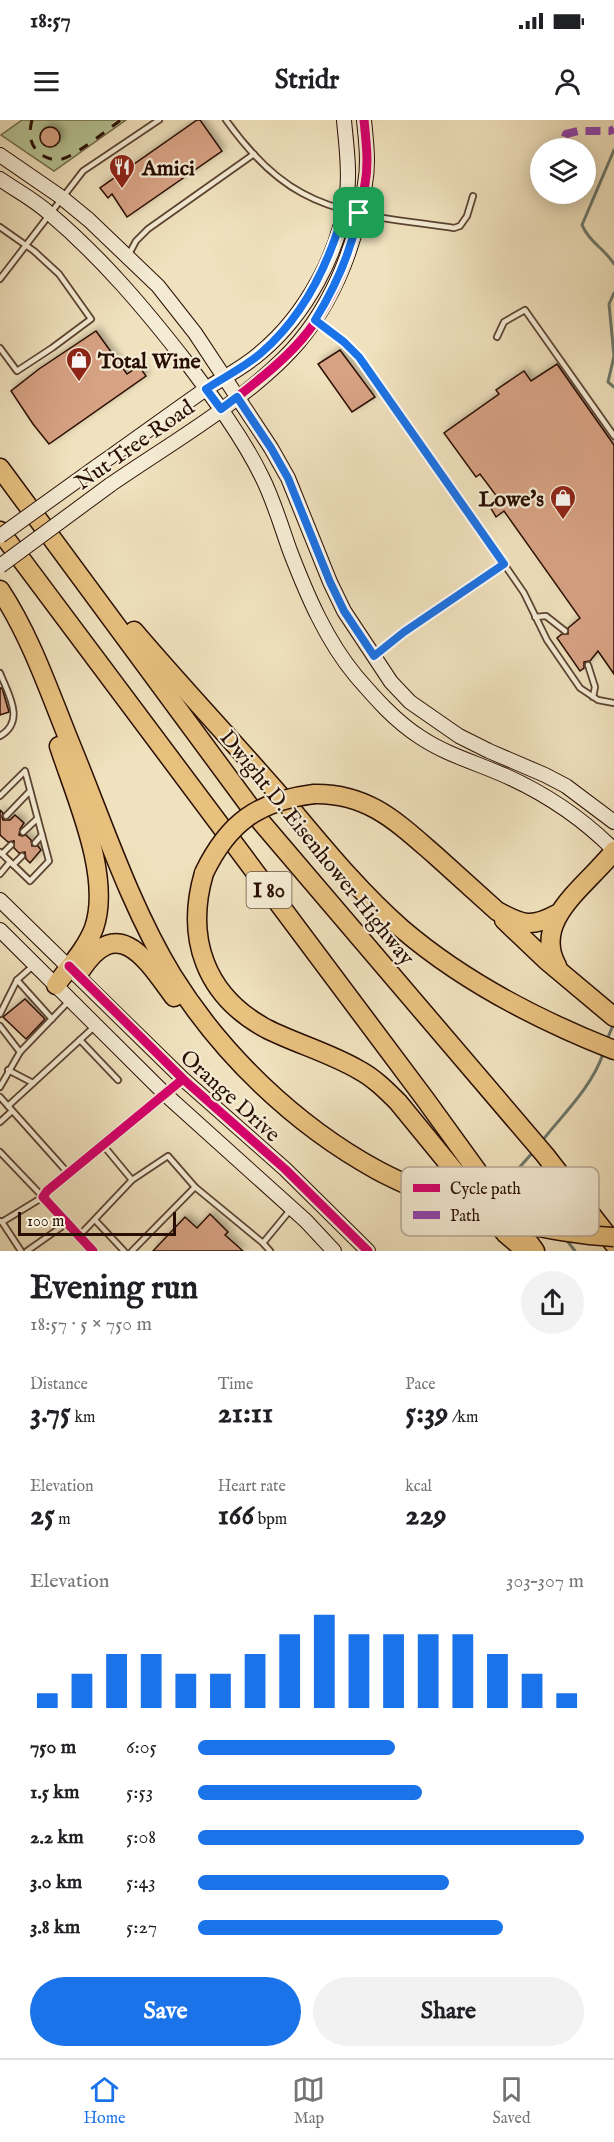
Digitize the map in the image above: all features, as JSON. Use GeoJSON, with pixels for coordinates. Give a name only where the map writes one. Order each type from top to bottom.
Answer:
{"type":"FeatureCollection","features":[{"type":"Feature","properties":{"kind":"highway","name":"Dwight D. Eisenhower Highway"},"geometry":{"type":"LineString","coordinates":[[0,468],[262,823],[554,1167]]}},
{"type":"Feature","properties":{"kind":"highway"},"geometry":{"type":"LineString","coordinates":[[28,506],[162,665],[379,908],[403,930],[470,978],[530,1014],[607,1047]]}},
{"type":"Feature","properties":{"kind":"highway","name":"I 80"},"geometry":{"type":"LineString","coordinates":[[0,531],[474,1167]]}},
{"type":"Feature","properties":{"kind":"highway"},"geometry":{"type":"LineString","coordinates":[[0,590],[29,644],[132,895],[173,975],[200,1015],[237,1058],[307,1124]]}},
{"type":"Feature","properties":{"kind":"highway"},"geometry":{"type":"LineString","coordinates":[[29,644],[32,662],[90,840],[97,865],[99,884],[94,928],[64,993]]}},
{"type":"Feature","properties":{"kind":"highway"},"geometry":{"type":"LineString","coordinates":[[451,1167],[398,1102],[379,1084],[360,1070],[267,1029],[231,1003],[218,988],[200,948],[196,910],[204,873],[226,834],[240,822],[272,802],[314,794],[330,794],[363,802],[393,819],[497,911],[546,960],[612,1016]]}},
{"type":"Feature","properties":{"kind":"highway"},"geometry":{"type":"LineString","coordinates":[[497,911],[517,922],[530,925],[541,923],[557,914],[614,850]]}},
{"type":"Feature","properties":{"kind":"highway"},"geometry":{"type":"LineString","coordinates":[[557,914],[550,931],[549,941],[551,955],[558,968]]}},
{"type":"Feature","properties":{"kind":"highway"},"geometry":{"type":"LineString","coordinates":[[73,970],[100,948],[113,944],[125,945],[137,950],[193,1022],[232,1066],[258,1090],[331,1142],[401,1182]]}},
{"type":"Feature","properties":{"kind":"highway","name":"Dwight D. Eisenhower Highway"},"geometry":{"type":"LineString","coordinates":[[599,1225],[614,1244]]}},
{"type":"Feature","properties":{"kind":"highway"},"geometry":{"type":"LineString","coordinates":[[599,1235],[614,1237]]}},
{"type":"Feature","properties":{"kind":"highway"},"geometry":{"type":"LineString","coordinates":[[508,1236],[526,1251]]}},
{"type":"Feature","properties":{"kind":"highway","name":"I 80"},"geometry":{"type":"LineString","coordinates":[[524,1236],[535,1251]]}},
{"type":"Feature","properties":{"kind":"main road","name":"Nut Tree Road"},"geometry":{"type":"LineString","coordinates":[[0,536],[206,389],[259,355],[285,328],[321,275],[334,245],[344,210],[348,190],[348,168],[344,120]]}},
{"type":"Feature","properties":{"kind":"main road","name":"Nut Tree Road"},"geometry":{"type":"LineString","coordinates":[[0,566],[110,485],[237,397],[283,360],[303,338],[339,279],[359,213],[366,182],[367,153],[364,120]]}},
{"type":"Feature","properties":{"kind":"main road"},"geometry":{"type":"LineString","coordinates":[[0,155],[61,197],[128,256],[158,286],[195,333],[271,448],[288,478],[335,591],[357,634],[398,689],[410,702],[432,719],[489,752],[566,786],[614,822]]}},
{"type":"Feature","properties":{"kind":"main road"},"geometry":{"type":"LineString","coordinates":[[0,179],[51,214],[113,274],[141,305],[221,409],[262,476],[278,512],[293,559],[324,628],[338,653],[375,698],[420,737],[443,750],[506,776],[546,796],[599,835],[614,850]]}},
{"type":"Feature","properties":{"kind":"main road","name":"Orange Drive"},"geometry":{"type":"LineString","coordinates":[[0,900],[183,1079],[285,1169],[368,1251]]}},
{"type":"Feature","properties":{"kind":"main road","name":"Orange Drive"},"geometry":{"type":"LineString","coordinates":[[3,936],[35,964],[165,1094],[292,1208],[334,1251]]}},
{"type":"Feature","properties":{"kind":"street"},"geometry":{"type":"LineString","coordinates":[[93,1251],[43,1197],[47,1191],[183,1079]]}},
{"type":"Feature","properties":{"kind":"lane"},"geometry":{"type":"LineString","coordinates":[[0,279],[51,214],[61,197],[84,171],[159,120]]}},
{"type":"Feature","properties":{"kind":"lane"},"geometry":{"type":"LineString","coordinates":[[226,120],[254,154],[288,185],[344,210],[454,228],[460,226],[467,216],[473,196]]}},
{"type":"Feature","properties":{"kind":"lane"},"geometry":{"type":"LineString","coordinates":[[128,256],[136,241],[148,229],[254,154]]}},
{"type":"Feature","properties":{"kind":"lane"},"geometry":{"type":"LineString","coordinates":[[0,227],[59,274],[91,319],[16,371],[0,348]]}},
{"type":"Feature","properties":{"kind":"lane"},"geometry":{"type":"LineString","coordinates":[[497,337],[504,322],[525,310],[614,436]]}},
{"type":"Feature","properties":{"kind":"lane"},"geometry":{"type":"LineString","coordinates":[[315,320],[344,342],[359,357],[524,592],[547,640],[580,688],[593,697],[614,703]]}},
{"type":"Feature","properties":{"kind":"lane"},"geometry":{"type":"LineString","coordinates":[[374,656],[404,632],[504,564]]}},
{"type":"Feature","properties":{"kind":"lane"},"geometry":{"type":"LineString","coordinates":[[535,616],[546,616],[565,631]]}},
{"type":"Feature","properties":{"kind":"lane"},"geometry":{"type":"LineString","coordinates":[[588,665],[595,687],[593,697]]}},
{"type":"Feature","properties":{"kind":"lane"},"geometry":{"type":"LineString","coordinates":[[0,673],[15,711],[12,725],[0,736]]}},
{"type":"Feature","properties":{"kind":"lane"},"geometry":{"type":"LineString","coordinates":[[0,796],[25,771],[49,861],[30,881],[1,853],[11,845]]}},
{"type":"Feature","properties":{"kind":"lane"},"geometry":{"type":"LineString","coordinates":[[6,816],[30,791]]}},
{"type":"Feature","properties":{"kind":"lane"},"geometry":{"type":"LineString","coordinates":[[24,832],[37,819]]}},
{"type":"Feature","properties":{"kind":"lane"},"geometry":{"type":"LineString","coordinates":[[35,843],[42,835]]}},
{"type":"Feature","properties":{"kind":"lane"},"geometry":{"type":"LineString","coordinates":[[0,874],[22,856]]}},
{"type":"Feature","properties":{"kind":"lane"},"geometry":{"type":"LineString","coordinates":[[0,1014],[17,981],[35,964]]}},
{"type":"Feature","properties":{"kind":"lane"},"geometry":{"type":"LineString","coordinates":[[17,981],[52,1019]]}},
{"type":"Feature","properties":{"kind":"lane"},"geometry":{"type":"LineString","coordinates":[[0,1087],[20,1052],[52,1019],[64,993]]}},
{"type":"Feature","properties":{"kind":"lane"},"geometry":{"type":"LineString","coordinates":[[8,1106],[96,1025]]}},
{"type":"Feature","properties":{"kind":"lane"},"geometry":{"type":"LineString","coordinates":[[0,1026],[20,1052]]}},
{"type":"Feature","properties":{"kind":"lane"},"geometry":{"type":"LineString","coordinates":[[80,1040],[118,1080]]}},
{"type":"Feature","properties":{"kind":"lane"},"geometry":{"type":"LineString","coordinates":[[8,1070],[33,1083]]}},
{"type":"Feature","properties":{"kind":"lane"},"geometry":{"type":"LineString","coordinates":[[0,1097],[68,1174]]}},
{"type":"Feature","properties":{"kind":"lane"},"geometry":{"type":"LineString","coordinates":[[0,1122],[12,1111]]}},
{"type":"Feature","properties":{"kind":"lane"},"geometry":{"type":"LineString","coordinates":[[103,1145],[132,1180]]}},
{"type":"Feature","properties":{"kind":"lane"},"geometry":{"type":"LineString","coordinates":[[0,1152],[43,1197],[1,1221],[21,1251]]}},
{"type":"Feature","properties":{"kind":"lane"},"geometry":{"type":"LineString","coordinates":[[79,1236],[132,1180],[168,1156],[195,1187],[264,1243],[270,1251]]}},
{"type":"Feature","properties":{"kind":"lane"},"geometry":{"type":"LineString","coordinates":[[132,1251],[195,1187]]}},
{"type":"Feature","properties":{"kind":"lane"},"geometry":{"type":"LineString","coordinates":[[264,1243],[292,1208]]}},
{"type":"Feature","properties":{"kind":"lane"},"geometry":{"type":"LineString","coordinates":[[95,1220],[124,1251]]}},
{"type":"Feature","properties":{"kind":"lane"},"geometry":{"type":"LineString","coordinates":[[27,1251],[67,1223]]}},
{"type":"Feature","properties":{"kind":"green space"},"geometry":{"type":"Polygon","coordinates":[[[22,120],[126,120],[54,171],[1,135],[22,120]]]}},
{"type":"Feature","properties":{"kind":"building"},"geometry":{"type":"Polygon","coordinates":[[[200,120],[222,151],[127,217],[112,194],[108,198],[100,188],[200,120]]]}},
{"type":"Feature","properties":{"kind":"building"},"geometry":{"type":"Polygon","coordinates":[[[50,127],[57,130],[60,137],[57,144],[50,147],[43,144],[40,137],[43,130],[50,127]]]}},
{"type":"Feature","properties":{"kind":"building","name":"Total Wine"},"geometry":{"type":"Polygon","coordinates":[[[96,331],[127,374],[139,366],[146,376],[49,444],[11,391],[39,369],[96,331]]]}},
{"type":"Feature","properties":{"kind":"building"},"geometry":{"type":"Polygon","coordinates":[[[340,350],[375,397],[352,412],[318,364],[340,350]]]}},
{"type":"Feature","properties":{"kind":"building","name":"Lowe's"},"geometry":{"type":"Polygon","coordinates":[[[557,364],[614,445],[614,674],[598,651],[590,661],[584,662],[584,668],[580,671],[557,638],[562,634],[568,634],[568,628],[580,618],[504,511],[496,517],[489,505],[498,498],[480,474],[476,477],[444,433],[499,394],[496,390],[524,371],[531,381],[557,364]]]}},
{"type":"Feature","properties":{"kind":"building"},"geometry":{"type":"Polygon","coordinates":[[[0,688],[2,688],[9,712],[0,715],[0,688]]]}},
{"type":"Feature","properties":{"kind":"building"},"geometry":{"type":"Polygon","coordinates":[[[0,810],[3,813],[3,820],[10,820],[15,815],[24,823],[19,835],[26,835],[31,840],[32,846],[38,846],[41,850],[30,863],[26,859],[25,852],[19,853],[14,848],[14,841],[8,842],[0,835],[0,810]]]}},
{"type":"Feature","properties":{"kind":"building"},"geometry":{"type":"Polygon","coordinates":[[[25,999],[45,1019],[26,1039],[3,1017],[25,999]]]}},
{"type":"Feature","properties":{"kind":"building"},"geometry":{"type":"Polygon","coordinates":[[[210,1214],[228,1232],[225,1235],[243,1251],[153,1251],[185,1217],[197,1228],[210,1214]]]}},
{"type":"Feature","properties":{"kind":"waterway"},"geometry":{"type":"LineString","coordinates":[[614,150],[582,225],[614,264]]}},
{"type":"Feature","properties":{"kind":"waterway"},"geometry":{"type":"LineString","coordinates":[[614,293],[609,304],[614,356],[608,382],[614,387]]}},
{"type":"Feature","properties":{"kind":"waterway"},"geometry":{"type":"LineString","coordinates":[[606,1042],[614,1023]]}},
{"type":"Feature","properties":{"kind":"waterway"},"geometry":{"type":"LineString","coordinates":[[542,1141],[592,1078],[603,1054]]}},
{"type":"Feature","properties":{"kind":"waterway"},"geometry":{"type":"LineString","coordinates":[[520,1167],[534,1151]]}},
{"type":"Feature","properties":{"kind":"waterway"},"geometry":{"type":"LineString","coordinates":[[565,1238],[575,1251]]}},
{"type":"Feature","properties":{"kind":"railway"},"geometry":{"type":"LineString","coordinates":[[32,120],[30,136],[34,148],[44,156],[58,160],[81,149],[121,120]]}},
{"type":"Feature","properties":{"kind":"marked path"},"geometry":{"type":"LineString","coordinates":[[565,137],[566,134],[578,131],[614,129]]}},
{"type":"Feature","properties":{"kind":"cycle path"},"geometry":{"type":"LineString","coordinates":[[237,397],[263,377],[302,339],[326,305],[336,286],[357,225],[365,184],[367,160],[364,120]]}},
{"type":"Feature","properties":{"kind":"cycle path"},"geometry":{"type":"LineString","coordinates":[[69,966],[183,1079],[285,1169],[368,1251]]}},
{"type":"Feature","properties":{"kind":"cycle path"},"geometry":{"type":"LineString","coordinates":[[93,1251],[43,1197],[47,1191],[183,1079]]}},
{"type":"Feature","properties":{"kind":"place","name":"Amici"},"geometry":{"type":"Point","coordinates":[122,190]}},
{"type":"Feature","properties":{"kind":"place","name":"Total Wine"},"geometry":{"type":"Point","coordinates":[79,383]}},
{"type":"Feature","properties":{"kind":"place","name":"Lowe's"},"geometry":{"type":"Point","coordinates":[563,521]}},
{"type":"Feature","properties":{"kind":"route"},"geometry":{"type":"LineString","coordinates":[[344,210],[359,213],[339,279],[315,320],[344,342],[359,357],[504,564],[404,632],[374,656],[357,634],[344,611],[288,478],[271,448],[237,397],[221,409],[206,389],[259,355],[285,328],[321,275],[330,255],[344,210]]}}]}
